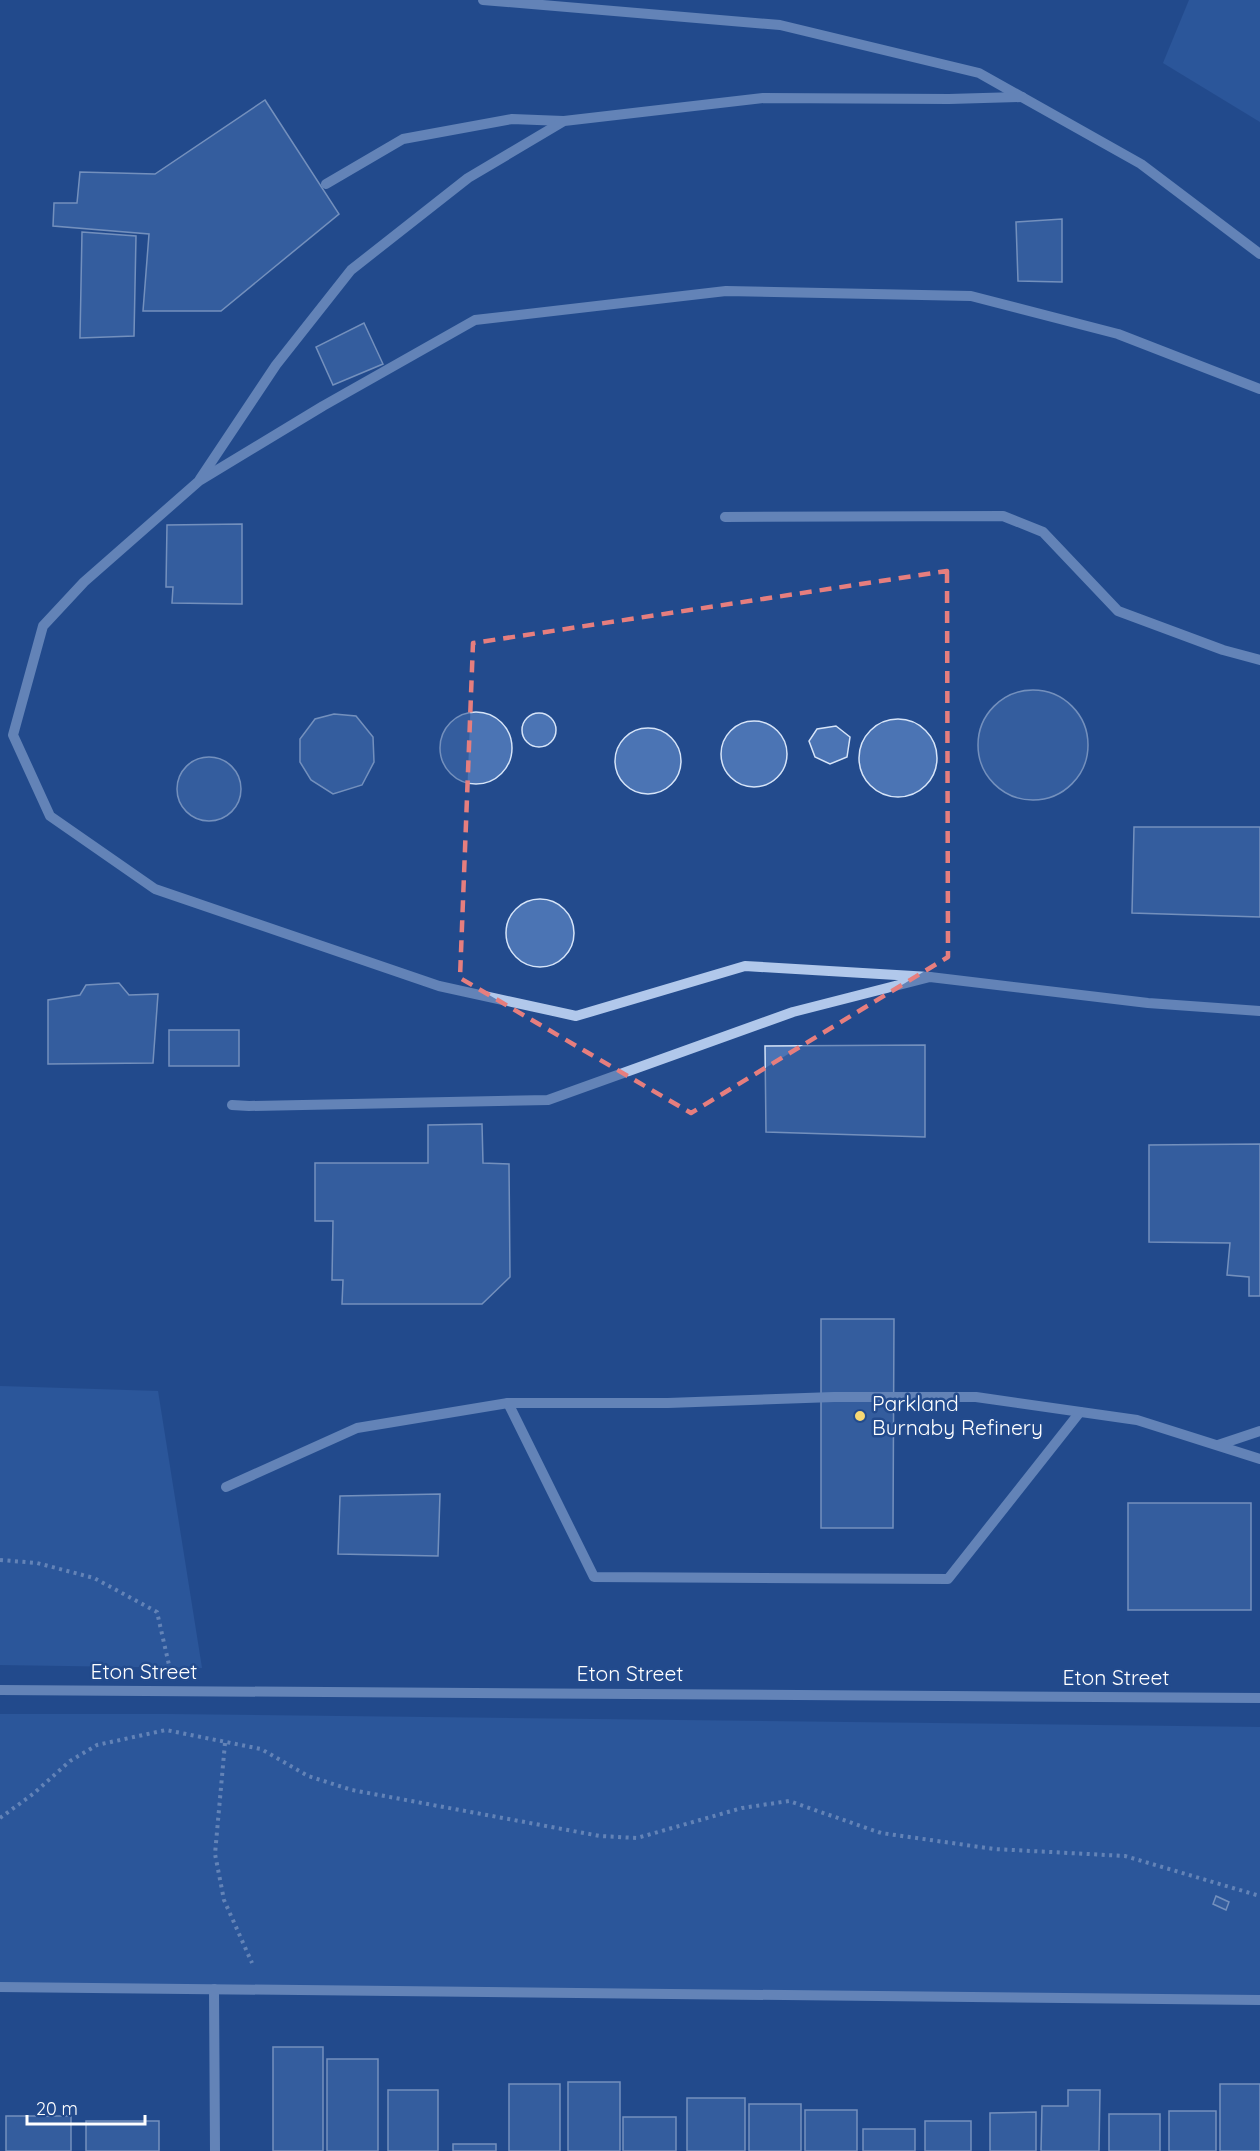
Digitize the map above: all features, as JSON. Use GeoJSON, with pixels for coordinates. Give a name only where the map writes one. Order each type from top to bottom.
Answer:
{"type":"FeatureCollection","features":[{"type":"Feature","properties":{"kind":"street"},"geometry":{"type":"LineString","coordinates":[[483,0],[780,25],[979,73],[1141,164],[1260,254]]}},
{"type":"Feature","properties":{"kind":"street"},"geometry":{"type":"LineString","coordinates":[[326,184],[403,139],[512,119],[564,122],[763,98],[1022,97]]}},
{"type":"Feature","properties":{"kind":"street"},"geometry":{"type":"LineString","coordinates":[[199,482],[276,365],[351,270],[468,178],[564,122]]}},
{"type":"Feature","properties":{"kind":"street"},"geometry":{"type":"LineString","coordinates":[[1260,389],[1118,334],[971,296],[726,291],[475,320],[323,406],[199,482],[84,582],[43,626],[13,735],[50,816],[155,889],[439,987],[576,1016],[746,966],[930,977],[1148,1003],[1260,1011]]}},
{"type":"Feature","properties":{"kind":"street"},"geometry":{"type":"LineString","coordinates":[[725,517],[1003,516],[1043,532],[1118,611],[1223,650],[1260,660]]}},
{"type":"Feature","properties":{"kind":"street"},"geometry":{"type":"LineString","coordinates":[[232,1104],[261,1106],[548,1100],[793,1012],[930,977]]}},
{"type":"Feature","properties":{"kind":"street"},"geometry":{"type":"LineString","coordinates":[[226,1487],[357,1428],[508,1403],[668,1403],[834,1397],[976,1397],[1137,1420],[1260,1459]]}},
{"type":"Feature","properties":{"kind":"street"},"geometry":{"type":"LineString","coordinates":[[508,1403],[594,1577],[948,1579],[1080,1412]]}},
{"type":"Feature","properties":{"kind":"street"},"geometry":{"type":"LineString","coordinates":[[1217,1445],[1260,1431]]}},
{"type":"Feature","properties":{"kind":"street","name":"Eton Street"},"geometry":{"type":"LineString","coordinates":[[0,1690],[1260,1698]]}},
{"type":"Feature","properties":{"kind":"street"},"geometry":{"type":"LineString","coordinates":[[0,1987],[1260,2000]]}},
{"type":"Feature","properties":{"kind":"street"},"geometry":{"type":"LineString","coordinates":[[214,1989],[215,2151]]}},
{"type":"Feature","properties":{"kind":"path"},"geometry":{"type":"LineString","coordinates":[[0,1560],[37,1563],[94,1578],[157,1612],[170,1668]]}},
{"type":"Feature","properties":{"kind":"path"},"geometry":{"type":"LineString","coordinates":[[0,1818],[33,1794],[70,1761],[97,1745],[166,1730],[261,1749],[308,1776],[352,1790],[600,1836],[637,1838],[742,1808],[789,1802],[881,1833],[994,1849],[1125,1856],[1260,1894]]}},
{"type":"Feature","properties":{"kind":"path"},"geometry":{"type":"LineString","coordinates":[[225,1743],[215,1854],[224,1900],[254,1969],[255,1989]]}},
{"type":"Feature","properties":{"kind":"highlighted area"},"geometry":{"type":"Polygon","coordinates":[[[947,571],[948,957],[691,1113],[460,978],[473,643],[947,571]]]}},
{"type":"Feature","properties":{"kind":"shaded area"},"geometry":{"type":"Polygon","coordinates":[[[1189,0],[1260,0],[1260,122],[1163,63],[1189,0]]]}},
{"type":"Feature","properties":{"kind":"shaded area"},"geometry":{"type":"Polygon","coordinates":[[[0,1386],[158,1391],[202,1668],[0,1665],[0,1386]]]}},
{"type":"Feature","properties":{"kind":"shaded area"},"geometry":{"type":"Polygon","coordinates":[[[0,1714],[1260,1727],[1260,2000],[0,1987],[0,1714]]]}},
{"type":"Feature","properties":{"kind":"building"},"geometry":{"type":"Polygon","coordinates":[[[265,100],[339,214],[221,311],[143,311],[149,234],[53,226],[54,203],[77,203],[80,172],[155,174],[265,100]]]}},
{"type":"Feature","properties":{"kind":"building"},"geometry":{"type":"Polygon","coordinates":[[[1062,219],[1062,282],[1018,281],[1016,222],[1062,219]]]}},
{"type":"Feature","properties":{"kind":"building"},"geometry":{"type":"Polygon","coordinates":[[[82,232],[136,236],[134,336],[80,338],[82,232]]]}},
{"type":"Feature","properties":{"kind":"building"},"geometry":{"type":"Polygon","coordinates":[[[364,323],[383,364],[333,385],[316,347],[364,323]]]}},
{"type":"Feature","properties":{"kind":"building"},"geometry":{"type":"Polygon","coordinates":[[[242,524],[242,604],[172,603],[173,587],[166,587],[167,525],[242,524]]]}},
{"type":"Feature","properties":{"kind":"building"},"geometry":{"type":"Polygon","coordinates":[[[1033,690],[1054,694],[1072,706],[1084,724],[1088,745],[1084,766],[1072,784],[1054,796],[1033,800],[1012,796],[994,784],[982,766],[978,745],[982,724],[994,706],[1012,694],[1033,690]]]}},
{"type":"Feature","properties":{"kind":"building"},"geometry":{"type":"Polygon","coordinates":[[[476,712],[490,715],[502,722],[509,734],[512,748],[509,762],[502,774],[490,781],[476,784],[462,781],[450,774],[443,762],[440,748],[443,734],[450,722],[462,715],[476,712]]]}},
{"type":"Feature","properties":{"kind":"building"},"geometry":{"type":"Polygon","coordinates":[[[539,713],[551,718],[556,730],[551,742],[539,747],[527,742],[522,730],[527,718],[539,713]]]}},
{"type":"Feature","properties":{"kind":"building"},"geometry":{"type":"Polygon","coordinates":[[[334,714],[356,716],[373,737],[374,762],[362,785],[333,794],[311,780],[300,762],[300,739],[315,719],[334,714]]]}},
{"type":"Feature","properties":{"kind":"building"},"geometry":{"type":"Polygon","coordinates":[[[890,719],[906,719],[920,725],[931,736],[937,750],[937,766],[931,780],[920,791],[906,797],[890,797],[876,791],[865,780],[859,766],[859,750],[865,736],[876,725],[890,719]]]}},
{"type":"Feature","properties":{"kind":"building"},"geometry":{"type":"Polygon","coordinates":[[[754,721],[767,724],[777,731],[784,741],[787,754],[784,767],[777,777],[767,784],[754,787],[741,784],[731,777],[724,767],[721,754],[724,741],[731,731],[741,724],[754,721]]]}},
{"type":"Feature","properties":{"kind":"building"},"geometry":{"type":"Polygon","coordinates":[[[836,726],[850,737],[847,757],[830,764],[815,757],[809,741],[817,729],[836,726]]]}},
{"type":"Feature","properties":{"kind":"building"},"geometry":{"type":"Polygon","coordinates":[[[654,728],[672,737],[679,748],[681,761],[679,774],[672,785],[661,792],[642,794],[624,785],[617,774],[615,755],[624,737],[635,730],[654,728]]]}},
{"type":"Feature","properties":{"kind":"building"},"geometry":{"type":"Polygon","coordinates":[[[209,757],[227,763],[235,771],[241,789],[235,807],[227,815],[209,821],[191,815],[183,807],[177,789],[183,771],[191,763],[209,757]]]}},
{"type":"Feature","properties":{"kind":"building"},"geometry":{"type":"Polygon","coordinates":[[[1134,827],[1260,827],[1260,917],[1132,913],[1134,827]]]}},
{"type":"Feature","properties":{"kind":"building"},"geometry":{"type":"Polygon","coordinates":[[[540,899],[553,902],[564,909],[571,920],[574,933],[571,946],[564,957],[553,964],[540,967],[527,964],[516,957],[509,946],[506,933],[509,920],[516,909],[527,902],[540,899]]]}},
{"type":"Feature","properties":{"kind":"building"},"geometry":{"type":"Polygon","coordinates":[[[119,983],[129,995],[158,994],[153,1063],[48,1064],[48,1000],[80,995],[86,985],[119,983]]]}},
{"type":"Feature","properties":{"kind":"building"},"geometry":{"type":"Polygon","coordinates":[[[169,1030],[239,1030],[239,1066],[169,1066],[169,1030]]]}},
{"type":"Feature","properties":{"kind":"building"},"geometry":{"type":"Polygon","coordinates":[[[925,1045],[925,1137],[766,1132],[765,1046],[925,1045]]]}},
{"type":"Feature","properties":{"kind":"building"},"geometry":{"type":"Polygon","coordinates":[[[482,1124],[483,1163],[509,1164],[510,1277],[482,1304],[342,1304],[343,1280],[332,1280],[333,1221],[315,1221],[315,1163],[428,1163],[428,1125],[482,1124]]]}},
{"type":"Feature","properties":{"kind":"building"},"geometry":{"type":"Polygon","coordinates":[[[1260,1144],[1260,1296],[1249,1296],[1249,1277],[1227,1275],[1230,1243],[1149,1242],[1149,1145],[1260,1144]]]}},
{"type":"Feature","properties":{"kind":"building"},"geometry":{"type":"Polygon","coordinates":[[[821,1319],[894,1319],[893,1528],[821,1528],[821,1319]]]}},
{"type":"Feature","properties":{"kind":"building"},"geometry":{"type":"Polygon","coordinates":[[[440,1494],[438,1556],[338,1554],[340,1496],[440,1494]]]}},
{"type":"Feature","properties":{"kind":"building"},"geometry":{"type":"Polygon","coordinates":[[[1128,1503],[1251,1503],[1251,1610],[1128,1610],[1128,1503]]]}},
{"type":"Feature","properties":{"kind":"building"},"geometry":{"type":"Polygon","coordinates":[[[1216,1896],[1229,1902],[1226,1910],[1213,1904],[1216,1896]]]}},
{"type":"Feature","properties":{"kind":"building"},"geometry":{"type":"Polygon","coordinates":[[[273,2047],[323,2047],[323,2151],[273,2151],[273,2047]]]}},
{"type":"Feature","properties":{"kind":"building"},"geometry":{"type":"Polygon","coordinates":[[[327,2059],[378,2059],[378,2151],[327,2151],[327,2059]]]}},
{"type":"Feature","properties":{"kind":"building"},"geometry":{"type":"Polygon","coordinates":[[[568,2082],[620,2082],[620,2151],[568,2151],[568,2082]]]}},
{"type":"Feature","properties":{"kind":"building"},"geometry":{"type":"Polygon","coordinates":[[[509,2084],[560,2084],[560,2151],[509,2151],[509,2084]]]}},
{"type":"Feature","properties":{"kind":"building"},"geometry":{"type":"Polygon","coordinates":[[[1220,2084],[1260,2084],[1260,2151],[1220,2151],[1220,2084]]]}},
{"type":"Feature","properties":{"kind":"building"},"geometry":{"type":"Polygon","coordinates":[[[388,2090],[438,2090],[438,2151],[388,2151],[388,2090]]]}},
{"type":"Feature","properties":{"kind":"building"},"geometry":{"type":"Polygon","coordinates":[[[1068,2090],[1100,2090],[1099,2151],[1041,2151],[1042,2106],[1068,2106],[1068,2090]]]}},
{"type":"Feature","properties":{"kind":"building"},"geometry":{"type":"Polygon","coordinates":[[[687,2098],[745,2098],[745,2151],[687,2151],[687,2098]]]}},
{"type":"Feature","properties":{"kind":"building"},"geometry":{"type":"Polygon","coordinates":[[[749,2104],[801,2104],[801,2151],[749,2151],[749,2104]]]}},
{"type":"Feature","properties":{"kind":"building"},"geometry":{"type":"Polygon","coordinates":[[[805,2110],[857,2110],[857,2151],[805,2151],[805,2110]]]}},
{"type":"Feature","properties":{"kind":"building"},"geometry":{"type":"Polygon","coordinates":[[[1169,2111],[1216,2111],[1216,2151],[1169,2151],[1169,2111]]]}},
{"type":"Feature","properties":{"kind":"building"},"geometry":{"type":"Polygon","coordinates":[[[1036,2112],[1036,2151],[990,2151],[990,2113],[1036,2112]]]}},
{"type":"Feature","properties":{"kind":"building"},"geometry":{"type":"Polygon","coordinates":[[[1109,2114],[1160,2114],[1160,2151],[1109,2151],[1109,2114]]]}},
{"type":"Feature","properties":{"kind":"building"},"geometry":{"type":"Polygon","coordinates":[[[6,2116],[71,2116],[71,2151],[6,2151],[6,2116]]]}},
{"type":"Feature","properties":{"kind":"building"},"geometry":{"type":"Polygon","coordinates":[[[623,2117],[676,2117],[676,2151],[623,2151],[623,2117]]]}},
{"type":"Feature","properties":{"kind":"building"},"geometry":{"type":"Polygon","coordinates":[[[86,2121],[159,2121],[159,2151],[86,2151],[86,2121]]]}},
{"type":"Feature","properties":{"kind":"building"},"geometry":{"type":"Polygon","coordinates":[[[925,2121],[971,2121],[971,2151],[925,2151],[925,2121]]]}},
{"type":"Feature","properties":{"kind":"building"},"geometry":{"type":"Polygon","coordinates":[[[863,2129],[915,2129],[915,2151],[863,2151],[863,2129]]]}},
{"type":"Feature","properties":{"kind":"building"},"geometry":{"type":"Polygon","coordinates":[[[453,2144],[496,2144],[496,2151],[453,2151],[453,2144]]]}},
{"type":"Feature","properties":{"kind":"place","name":"Parkland Burnaby Refinery"},"geometry":{"type":"Point","coordinates":[860,1416]}}]}
